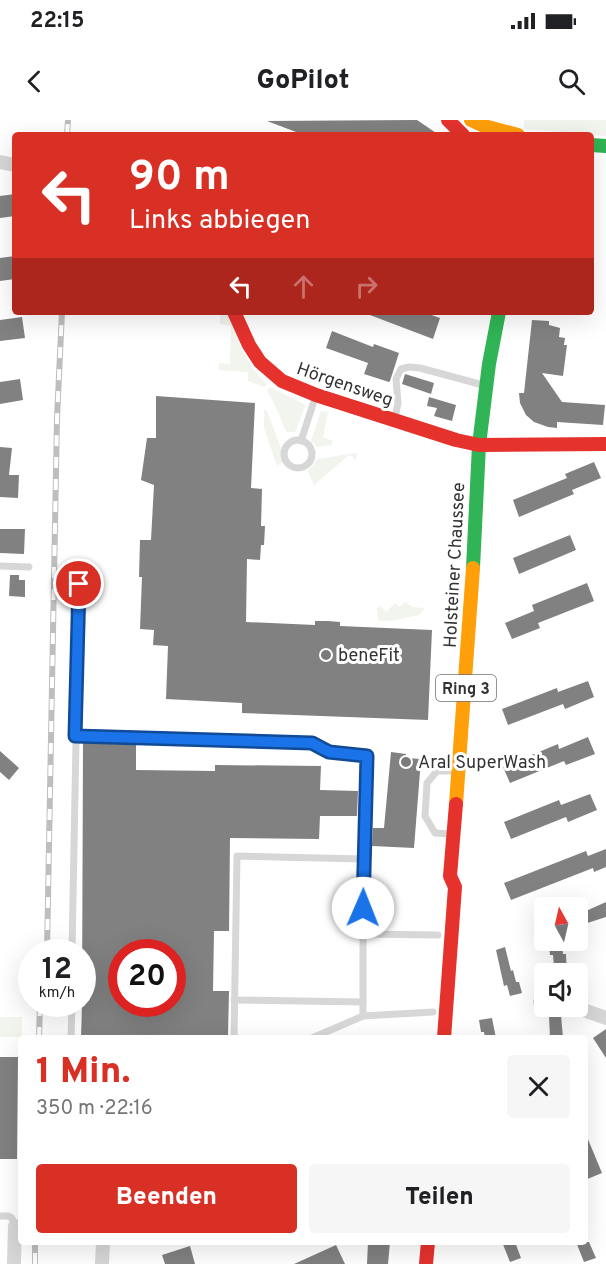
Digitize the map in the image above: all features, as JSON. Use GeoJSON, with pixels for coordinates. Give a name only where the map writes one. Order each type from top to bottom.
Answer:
{"type":"FeatureCollection","features":[{"type":"Feature","properties":{"kind":"main road"},"geometry":{"type":"LineString","coordinates":[[448,120],[460,132]]}},
{"type":"Feature","properties":{"kind":"main road"},"geometry":{"type":"LineString","coordinates":[[480,125],[504,129]]}},
{"type":"Feature","properties":{"kind":"main road","name":"Hörgensweg"},"geometry":{"type":"LineString","coordinates":[[235,315],[249,345],[267,370],[282,381],[316,395],[394,421],[479,445],[606,444]]}},
{"type":"Feature","properties":{"kind":"main road","name":"Holsteiner Chaussee"},"geometry":{"type":"LineString","coordinates":[[444,1035],[455,886],[450,876],[460,771],[473,578],[479,445],[489,364],[498,315]]}},
{"type":"Feature","properties":{"kind":"main road","name":"Holsteiner Chaussee"},"geometry":{"type":"LineString","coordinates":[[484,320],[489,364]]}},
{"type":"Feature","properties":{"kind":"main road","name":"Holsteiner Chaussee"},"geometry":{"type":"LineString","coordinates":[[434,1035],[433,1012],[442,886],[450,876]]}},
{"type":"Feature","properties":{"kind":"main road"},"geometry":{"type":"LineString","coordinates":[[426,1264],[428,1245]]}},
{"type":"Feature","properties":{"kind":"street"},"geometry":{"type":"LineString","coordinates":[[588,1012],[606,1018]]}},
{"type":"Feature","properties":{"kind":"street"},"geometry":{"type":"LineString","coordinates":[[15,1226],[15,1264]]}},
{"type":"Feature","properties":{"kind":"street"},"geometry":{"type":"LineString","coordinates":[[102,1264],[103,1245]]}},
{"type":"Feature","properties":{"kind":"lane"},"geometry":{"type":"LineString","coordinates":[[394,421],[398,403],[396,379],[401,369],[420,368],[487,386]]}},
{"type":"Feature","properties":{"kind":"lane"},"geometry":{"type":"LineString","coordinates":[[301,441],[316,395]]}},
{"type":"Feature","properties":{"kind":"lane"},"geometry":{"type":"LineString","coordinates":[[301,441],[309,446],[311,459],[306,465],[294,467],[288,463],[285,452],[290,443],[301,441]]}},
{"type":"Feature","properties":{"kind":"lane"},"geometry":{"type":"LineString","coordinates":[[0,566],[29,567]]}},
{"type":"Feature","properties":{"kind":"lane"},"geometry":{"type":"LineString","coordinates":[[72,939],[79,584]]}},
{"type":"Feature","properties":{"kind":"lane"},"geometry":{"type":"LineString","coordinates":[[75,736],[312,743],[329,752],[367,756],[363,859],[363,1016]]}},
{"type":"Feature","properties":{"kind":"lane"},"geometry":{"type":"LineString","coordinates":[[454,834],[435,832],[425,816],[427,783],[437,771],[460,771]]}},
{"type":"Feature","properties":{"kind":"lane"},"geometry":{"type":"LineString","coordinates":[[234,1035],[237,856],[363,859]]}},
{"type":"Feature","properties":{"kind":"lane"},"geometry":{"type":"LineString","coordinates":[[362,934],[438,935]]}},
{"type":"Feature","properties":{"kind":"lane"},"geometry":{"type":"LineString","coordinates":[[234,1000],[363,1002]]}},
{"type":"Feature","properties":{"kind":"lane"},"geometry":{"type":"LineString","coordinates":[[319,1035],[363,1016],[433,1012]]}},
{"type":"Feature","properties":{"kind":"lane"},"geometry":{"type":"LineString","coordinates":[[71,1035],[72,1017]]}},
{"type":"Feature","properties":{"kind":"lane"},"geometry":{"type":"LineString","coordinates":[[0,1216],[12,1218],[15,1226]]}},
{"type":"Feature","properties":{"kind":"shaded area"},"geometry":{"type":"Polygon","coordinates":[[[524,120],[606,120],[606,136],[594,135],[594,132],[524,129],[524,120]]]}},
{"type":"Feature","properties":{"kind":"shaded area"},"geometry":{"type":"Polygon","coordinates":[[[220,315],[227,315],[247,359],[267,384],[265,387],[248,381],[248,372],[219,370],[219,363],[230,364],[231,326],[220,324],[220,315]]]}},
{"type":"Feature","properties":{"kind":"shaded area"},"geometry":{"type":"Polygon","coordinates":[[[270,387],[304,404],[295,432],[287,432],[285,429],[267,391],[270,387]]]}},
{"type":"Feature","properties":{"kind":"shaded area"},"geometry":{"type":"Polygon","coordinates":[[[264,409],[267,411],[281,448],[282,462],[277,466],[264,428],[264,409]]]}},
{"type":"Feature","properties":{"kind":"shaded area"},"geometry":{"type":"Polygon","coordinates":[[[321,411],[328,412],[323,437],[333,441],[331,445],[317,447],[311,441],[321,411]]]}},
{"type":"Feature","properties":{"kind":"shaded area"},"geometry":{"type":"Polygon","coordinates":[[[355,453],[357,454],[356,460],[349,455],[314,485],[308,471],[318,459],[355,453]]]}},
{"type":"Feature","properties":{"kind":"shaded area"},"geometry":{"type":"Polygon","coordinates":[[[406,602],[412,607],[425,608],[419,615],[391,621],[378,621],[377,608],[380,606],[386,612],[395,603],[399,607],[406,602]]]}},
{"type":"Feature","properties":{"kind":"shaded area"},"geometry":{"type":"Polygon","coordinates":[[[0,1017],[22,1017],[22,1035],[0,1037],[0,1017]]]}},
{"type":"Feature","properties":{"kind":"building"},"geometry":{"type":"Polygon","coordinates":[[[417,120],[435,132],[296,132],[267,121],[417,120]]]}},
{"type":"Feature","properties":{"kind":"building"},"geometry":{"type":"Polygon","coordinates":[[[12,194],[12,216],[0,218],[0,196],[12,194]]]}},
{"type":"Feature","properties":{"kind":"building"},"geometry":{"type":"Polygon","coordinates":[[[12,256],[12,279],[0,281],[0,258],[12,256]]]}},
{"type":"Feature","properties":{"kind":"building"},"geometry":{"type":"Polygon","coordinates":[[[370,315],[432,315],[440,318],[433,339],[370,315]]]}},
{"type":"Feature","properties":{"kind":"building"},"geometry":{"type":"Polygon","coordinates":[[[22,317],[25,338],[0,341],[0,320],[22,317]]]}},
{"type":"Feature","properties":{"kind":"building"},"geometry":{"type":"Polygon","coordinates":[[[532,320],[549,321],[549,325],[560,328],[559,337],[565,338],[564,345],[567,345],[563,376],[542,373],[562,402],[605,405],[603,425],[557,422],[557,428],[548,427],[534,422],[526,415],[520,403],[519,393],[524,393],[532,320]]]}},
{"type":"Feature","properties":{"kind":"building"},"geometry":{"type":"Polygon","coordinates":[[[332,331],[373,347],[374,344],[399,353],[390,381],[364,374],[368,363],[326,348],[332,331]]]}},
{"type":"Feature","properties":{"kind":"building"},"geometry":{"type":"Polygon","coordinates":[[[405,374],[434,383],[431,394],[402,384],[405,374]]]}},
{"type":"Feature","properties":{"kind":"building"},"geometry":{"type":"Polygon","coordinates":[[[20,379],[23,400],[0,404],[0,382],[20,379]]]}},
{"type":"Feature","properties":{"kind":"building"},"geometry":{"type":"Polygon","coordinates":[[[156,396],[255,403],[251,488],[262,489],[261,526],[265,526],[260,560],[247,559],[246,622],[315,625],[315,621],[328,621],[340,622],[340,626],[432,630],[428,720],[242,713],[242,703],[166,699],[168,646],[153,645],[154,630],[140,629],[142,577],[139,577],[140,540],[151,540],[154,485],[141,480],[147,438],[156,438],[156,396]]]}},
{"type":"Feature","properties":{"kind":"building"},"geometry":{"type":"Polygon","coordinates":[[[429,397],[456,405],[452,421],[434,416],[437,408],[427,406],[429,397]]]}},
{"type":"Feature","properties":{"kind":"building"},"geometry":{"type":"Polygon","coordinates":[[[0,447],[12,448],[9,475],[19,475],[18,498],[0,497],[0,447]]]}},
{"type":"Feature","properties":{"kind":"building"},"geometry":{"type":"Polygon","coordinates":[[[594,462],[601,478],[572,490],[574,494],[519,517],[513,500],[567,478],[565,474],[594,462]]]}},
{"type":"Feature","properties":{"kind":"building"},"geometry":{"type":"Polygon","coordinates":[[[0,529],[25,529],[24,554],[0,553],[0,529]]]}},
{"type":"Feature","properties":{"kind":"building"},"geometry":{"type":"Polygon","coordinates":[[[570,535],[576,550],[519,574],[513,558],[570,535]]]}},
{"type":"Feature","properties":{"kind":"building"},"geometry":{"type":"Polygon","coordinates":[[[10,575],[19,575],[19,580],[25,580],[25,597],[9,596],[10,575]]]}},
{"type":"Feature","properties":{"kind":"building"},"geometry":{"type":"Polygon","coordinates":[[[587,583],[594,601],[538,623],[540,628],[512,639],[505,623],[534,611],[532,605],[587,583]]]}},
{"type":"Feature","properties":{"kind":"building"},"geometry":{"type":"Polygon","coordinates":[[[588,681],[594,697],[565,709],[563,704],[508,725],[502,709],[557,688],[558,692],[588,681]]]}},
{"type":"Feature","properties":{"kind":"building"},"geometry":{"type":"Polygon","coordinates":[[[588,737],[595,754],[566,765],[564,761],[510,783],[503,767],[558,744],[559,749],[588,737]]]}},
{"type":"Feature","properties":{"kind":"building"},"geometry":{"type":"Polygon","coordinates":[[[83,742],[136,743],[136,770],[215,771],[215,765],[321,766],[320,790],[358,791],[357,816],[320,816],[319,839],[230,838],[229,931],[214,931],[213,991],[229,991],[228,1035],[81,1035],[82,1017],[96,1017],[96,939],[82,939],[83,742]]]}},
{"type":"Feature","properties":{"kind":"building"},"geometry":{"type":"Polygon","coordinates":[[[0,751],[19,768],[9,780],[0,772],[0,751]]]}},
{"type":"Feature","properties":{"kind":"building"},"geometry":{"type":"Polygon","coordinates":[[[391,752],[406,754],[406,758],[421,759],[414,848],[372,846],[373,828],[384,828],[391,752]]]}},
{"type":"Feature","properties":{"kind":"building"},"geometry":{"type":"Polygon","coordinates":[[[590,794],[597,810],[568,822],[566,817],[511,839],[504,822],[559,800],[561,805],[590,794]]]}},
{"type":"Feature","properties":{"kind":"building"},"geometry":{"type":"Polygon","coordinates":[[[606,849],[606,867],[594,872],[593,868],[511,900],[504,883],[586,851],[588,856],[606,849]]]}},
{"type":"Feature","properties":{"kind":"building"},"geometry":{"type":"Polygon","coordinates":[[[606,902],[606,917],[588,923],[588,910],[606,902]]]}},
{"type":"Feature","properties":{"kind":"building"},"geometry":{"type":"Polygon","coordinates":[[[505,947],[511,971],[513,970],[516,982],[519,982],[522,993],[510,996],[507,985],[504,986],[496,950],[505,947]]]}},
{"type":"Feature","properties":{"kind":"building"},"geometry":{"type":"Polygon","coordinates":[[[550,951],[563,951],[563,954],[566,954],[566,963],[554,963],[553,955],[550,955],[550,951]]]}},
{"type":"Feature","properties":{"kind":"building"},"geometry":{"type":"Polygon","coordinates":[[[549,1017],[561,1017],[563,1035],[550,1035],[549,1017]]]}},
{"type":"Feature","properties":{"kind":"building"},"geometry":{"type":"Polygon","coordinates":[[[492,1018],[495,1035],[484,1035],[484,1032],[481,1032],[479,1020],[492,1018]]]}},
{"type":"Feature","properties":{"kind":"building"},"geometry":{"type":"Polygon","coordinates":[[[606,1029],[606,1058],[593,1038],[606,1029]]]}},
{"type":"Feature","properties":{"kind":"building"},"geometry":{"type":"Polygon","coordinates":[[[0,1057],[18,1057],[17,1159],[0,1159],[0,1057]]]}},
{"type":"Feature","properties":{"kind":"building"},"geometry":{"type":"Polygon","coordinates":[[[588,1139],[602,1173],[588,1179],[588,1139]]]}},
{"type":"Feature","properties":{"kind":"building"},"geometry":{"type":"Polygon","coordinates":[[[589,1242],[596,1258],[584,1262],[577,1245],[588,1245],[589,1242]]]}},
{"type":"Feature","properties":{"kind":"building"},"geometry":{"type":"Polygon","coordinates":[[[336,1245],[345,1264],[294,1264],[336,1245]]]}},
{"type":"Feature","properties":{"kind":"building"},"geometry":{"type":"Polygon","coordinates":[[[368,1245],[390,1245],[388,1264],[367,1264],[368,1245]]]}},
{"type":"Feature","properties":{"kind":"building"},"geometry":{"type":"Polygon","coordinates":[[[503,1245],[516,1245],[521,1258],[510,1262],[503,1245]]]}},
{"type":"Feature","properties":{"kind":"building"},"geometry":{"type":"Polygon","coordinates":[[[190,1246],[195,1264],[165,1264],[162,1255],[190,1246]]]}},
{"type":"Feature","properties":{"kind":"railway"},"geometry":{"type":"LineString","coordinates":[[67,132],[68,120]]}},
{"type":"Feature","properties":{"kind":"railway"},"geometry":{"type":"LineString","coordinates":[[47,939],[57,418],[62,315]]}},
{"type":"Feature","properties":{"kind":"railway"},"geometry":{"type":"LineString","coordinates":[[39,1035],[40,1017]]}},
{"type":"Feature","properties":{"kind":"railway"},"geometry":{"type":"LineString","coordinates":[[35,1245],[35,1264]]}},
{"type":"Feature","properties":{"kind":"traffic: fast"},"geometry":{"type":"LineString","coordinates":[[594,145],[606,146]]}},
{"type":"Feature","properties":{"kind":"traffic: fast"},"geometry":{"type":"LineString","coordinates":[[473,568],[479,445],[489,364],[498,315]]}},
{"type":"Feature","properties":{"kind":"traffic: slow"},"geometry":{"type":"LineString","coordinates":[[471,120],[507,132]]}},
{"type":"Feature","properties":{"kind":"traffic: slow"},"geometry":{"type":"LineString","coordinates":[[456,804],[473,568]]}},
{"type":"Feature","properties":{"kind":"traffic: jam"},"geometry":{"type":"LineString","coordinates":[[448,120],[460,132]]}},
{"type":"Feature","properties":{"kind":"traffic: jam"},"geometry":{"type":"LineString","coordinates":[[235,315],[249,345],[260,362],[282,381],[316,395],[456,440],[479,445],[606,444]]}},
{"type":"Feature","properties":{"kind":"traffic: jam"},"geometry":{"type":"LineString","coordinates":[[444,1035],[455,887],[450,876],[456,804]]}},
{"type":"Feature","properties":{"kind":"traffic: jam"},"geometry":{"type":"LineString","coordinates":[[426,1264],[428,1245]]}},
{"type":"Feature","properties":{"kind":"place","name":"beneFit"},"geometry":{"type":"Point","coordinates":[326,655]}},
{"type":"Feature","properties":{"kind":"place","name":"Aral SuperWash"},"geometry":{"type":"Point","coordinates":[406,762]}},
{"type":"Feature","properties":{"kind":"route"},"geometry":{"type":"LineString","coordinates":[[79,584],[75,736],[312,743],[329,752],[367,756],[363,908]]}}]}
